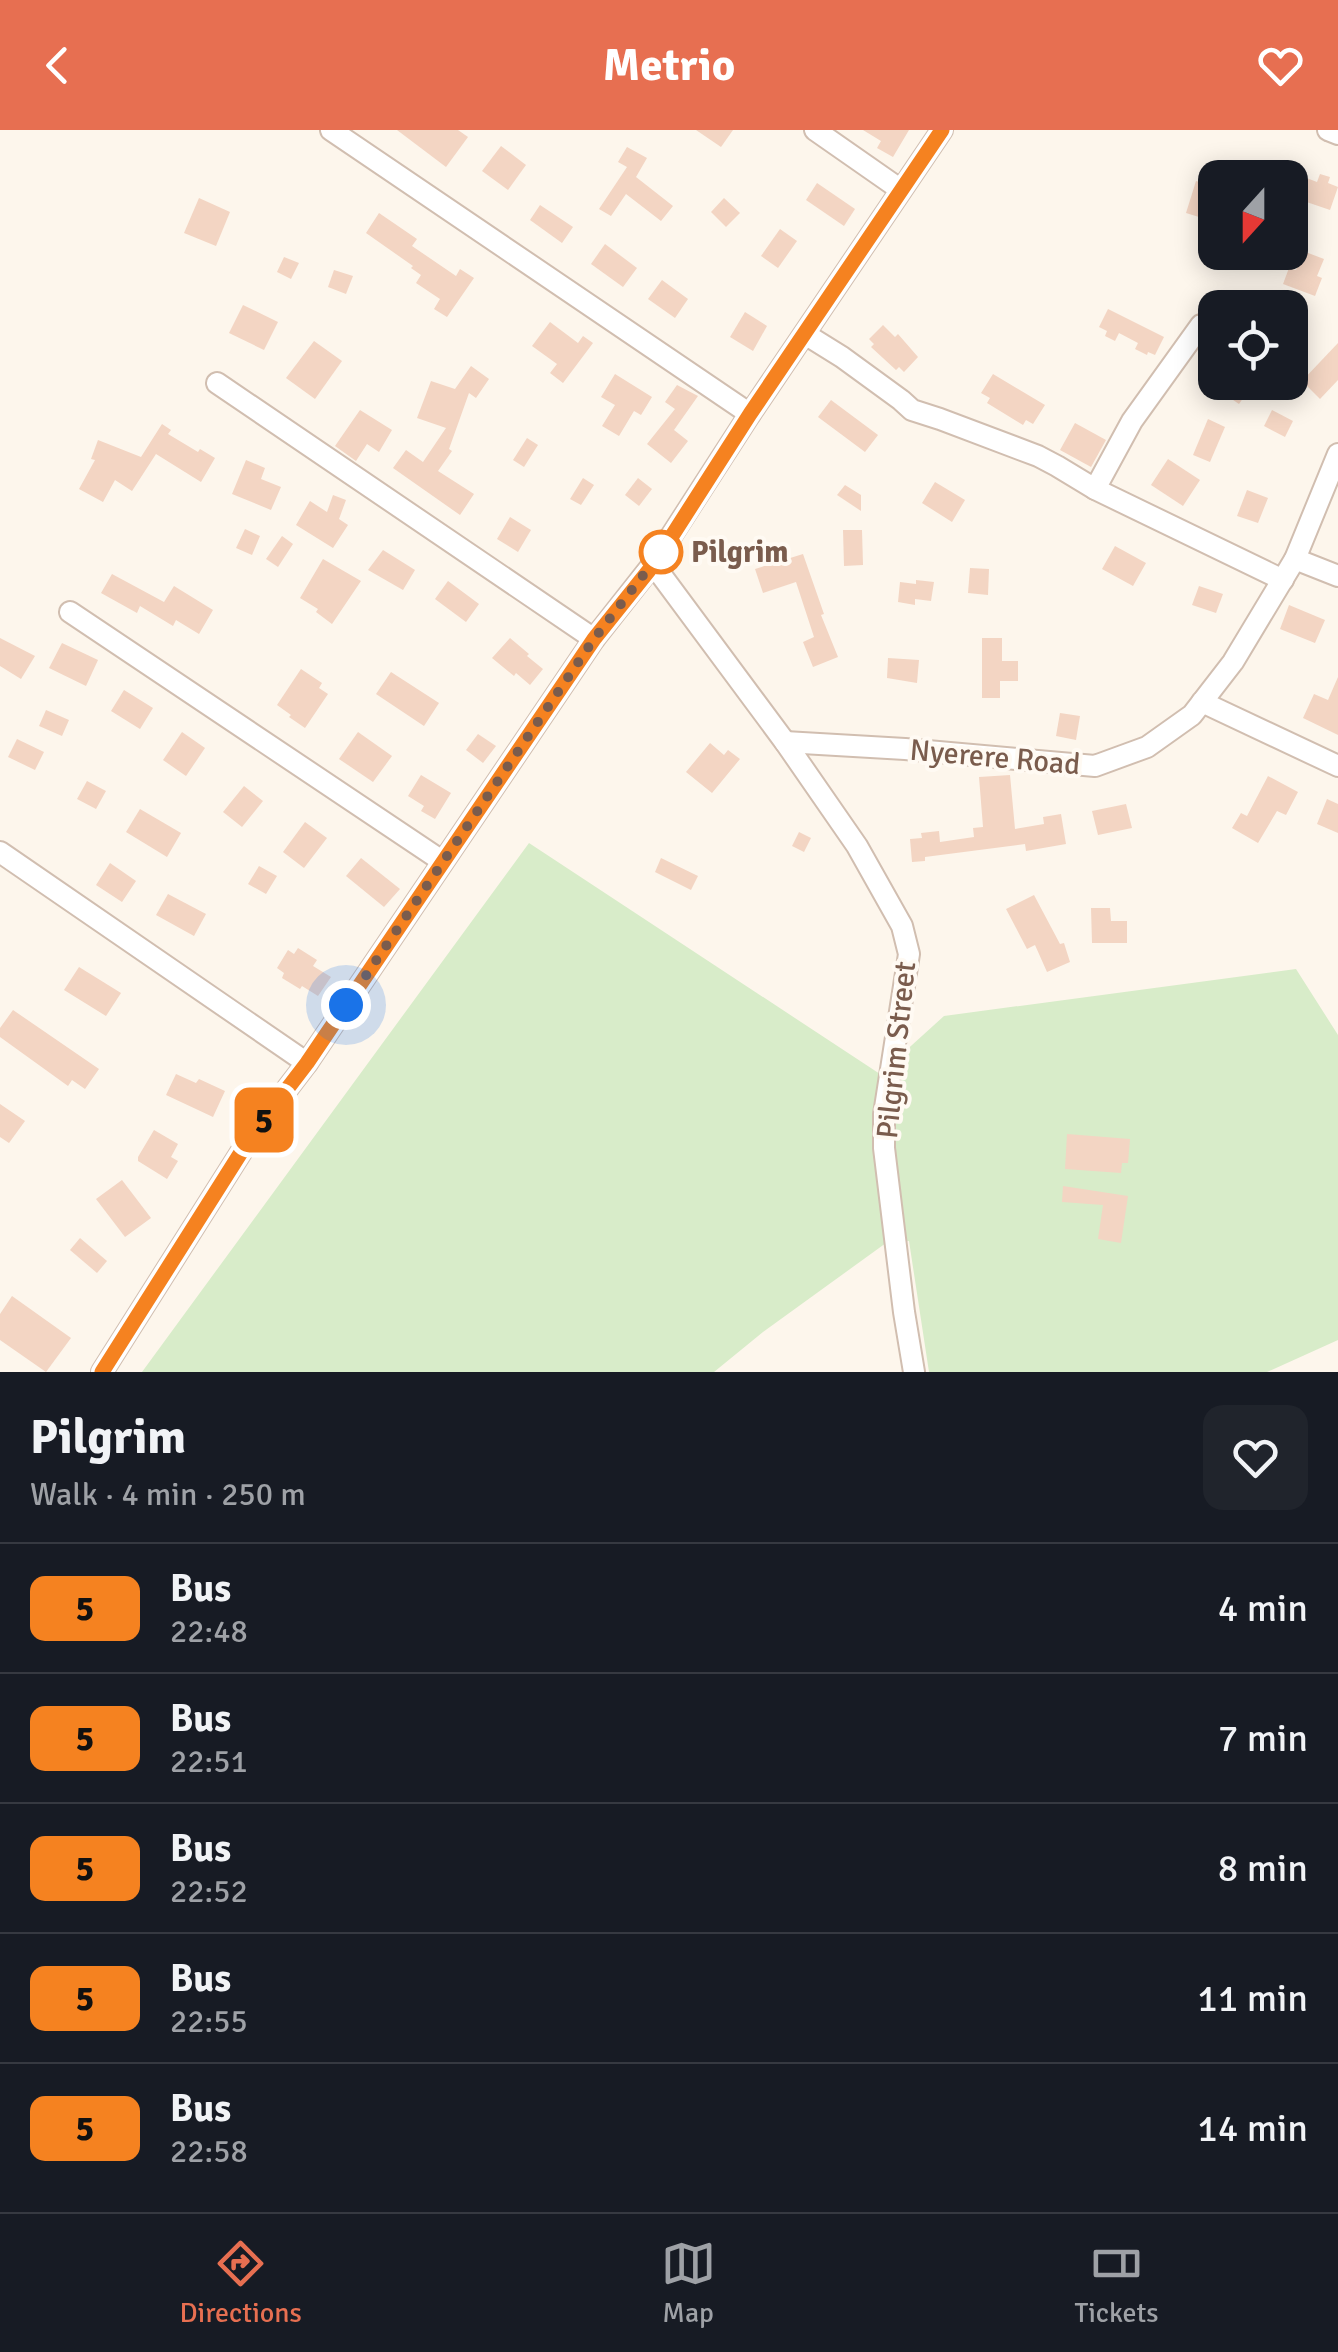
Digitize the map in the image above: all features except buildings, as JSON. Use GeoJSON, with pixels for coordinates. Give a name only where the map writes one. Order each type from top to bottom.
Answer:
{"type":"FeatureCollection","features":[{"type":"Feature","properties":{"kind":"street"},"geometry":{"type":"LineString","coordinates":[[331,130],[750,414]]}},
{"type":"Feature","properties":{"kind":"street"},"geometry":{"type":"LineString","coordinates":[[815,130],[902,190]]}},
{"type":"Feature","properties":{"kind":"street"},"geometry":{"type":"LineString","coordinates":[[102,1372],[252,1135],[307,1063],[594,639],[654,564],[942,130]]}},
{"type":"Feature","properties":{"kind":"street"},"geometry":{"type":"LineString","coordinates":[[1328,130],[1338,134]]}},
{"type":"Feature","properties":{"kind":"street"},"geometry":{"type":"LineString","coordinates":[[1095,490],[1132,421],[1198,328]]}},
{"type":"Feature","properties":{"kind":"street"},"geometry":{"type":"LineString","coordinates":[[804,334],[912,410],[1038,456],[1095,490],[1283,580]]}},
{"type":"Feature","properties":{"kind":"street"},"geometry":{"type":"LineString","coordinates":[[217,384],[594,639]]}},
{"type":"Feature","properties":{"kind":"street","name":"Nyerere Road"},"geometry":{"type":"LineString","coordinates":[[784,742],[1095,766],[1147,747],[1192,715],[1232,662],[1295,559],[1338,454]]}},
{"type":"Feature","properties":{"kind":"street"},"geometry":{"type":"LineString","coordinates":[[1295,559],[1338,576]]}},
{"type":"Feature","properties":{"kind":"street","name":"Pilgrim Street"},"geometry":{"type":"LineString","coordinates":[[654,564],[858,846],[902,926],[909,954],[884,1114],[884,1148],[914,1372]]}},
{"type":"Feature","properties":{"kind":"street"},"geometry":{"type":"LineString","coordinates":[[70,612],[442,861]]}},
{"type":"Feature","properties":{"kind":"street"},"geometry":{"type":"LineString","coordinates":[[1202,702],[1338,766]]}},
{"type":"Feature","properties":{"kind":"street"},"geometry":{"type":"LineString","coordinates":[[0,852],[307,1063]]}},
{"type":"Feature","properties":{"kind":"green space"},"geometry":{"type":"Polygon","coordinates":[[[529,843],[880,1074],[944,1016],[1296,969],[1338,1035],[1338,1340],[1267,1372],[929,1372],[909,1241],[886,1243],[714,1372],[142,1372],[529,843]]]}},
{"type":"Feature","properties":{"kind":"bus line","name":"5"},"geometry":{"type":"LineString","coordinates":[[102,1372],[252,1135],[307,1063],[594,639],[654,564],[942,130]]}},
{"type":"Feature","properties":{"kind":"place","name":"Pilgrim"},"geometry":{"type":"Point","coordinates":[661,552]}},
{"type":"Feature","properties":{"kind":"route"},"geometry":{"type":"LineString","coordinates":[[346,1005],[594,639],[661,552]]}}]}
